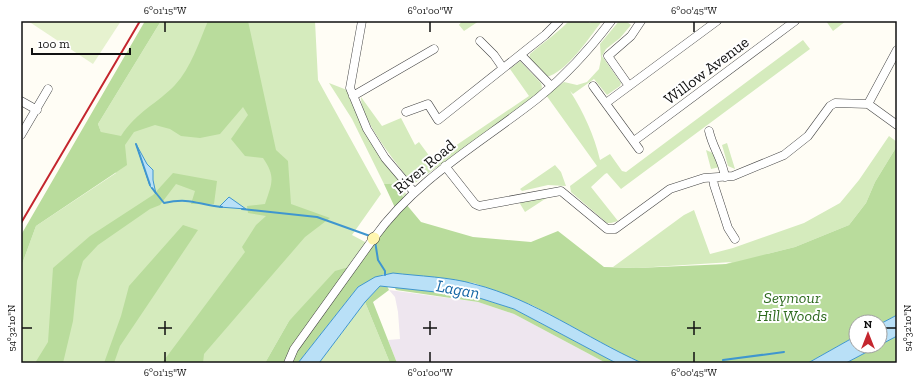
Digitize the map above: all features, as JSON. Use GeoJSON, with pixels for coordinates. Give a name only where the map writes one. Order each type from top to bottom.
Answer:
{"type":"FeatureCollection","features":[{"type":"Feature","properties":{"kind":"street"},"geometry":{"type":"LineString","coordinates":[[362,21],[360,39],[352,72],[350,88],[367,129],[385,158],[414,192]]}},
{"type":"Feature","properties":{"kind":"street"},"geometry":{"type":"LineString","coordinates":[[406,112],[428,104],[438,120],[521,55],[559,21]]}},
{"type":"Feature","properties":{"kind":"street","name":"River Road"},"geometry":{"type":"LineString","coordinates":[[288,363],[294,350],[373,238],[399,207],[414,192],[445,166],[522,110],[551,86],[583,55],[611,21]]}},
{"type":"Feature","properties":{"kind":"street"},"geometry":{"type":"LineString","coordinates":[[606,103],[717,21]]}},
{"type":"Feature","properties":{"kind":"street"},"geometry":{"type":"LineString","coordinates":[[629,86],[608,56],[631,36],[639,22]]}},
{"type":"Feature","properties":{"kind":"street","name":"Willow Avenue"},"geometry":{"type":"LineString","coordinates":[[634,141],[797,23]]}},
{"type":"Feature","properties":{"kind":"street"},"geometry":{"type":"LineString","coordinates":[[480,41],[494,55],[503,68]]}},
{"type":"Feature","properties":{"kind":"street"},"geometry":{"type":"LineString","coordinates":[[353,96],[434,49]]}},
{"type":"Feature","properties":{"kind":"street"},"geometry":{"type":"LineString","coordinates":[[868,104],[897,50]]}},
{"type":"Feature","properties":{"kind":"street"},"geometry":{"type":"LineString","coordinates":[[521,55],[551,86]]}},
{"type":"Feature","properties":{"kind":"street"},"geometry":{"type":"LineString","coordinates":[[593,86],[639,149]]}},
{"type":"Feature","properties":{"kind":"street"},"geometry":{"type":"LineString","coordinates":[[21,135],[48,89]]}},
{"type":"Feature","properties":{"kind":"street"},"geometry":{"type":"LineString","coordinates":[[21,101],[37,110]]}},
{"type":"Feature","properties":{"kind":"street"},"geometry":{"type":"LineString","coordinates":[[445,166],[475,204],[479,206],[561,191],[607,229],[614,229],[670,189],[704,178],[725,177],[755,168],[784,155],[808,136],[830,106],[835,103],[868,104],[897,124]]}},
{"type":"Feature","properties":{"kind":"street"},"geometry":{"type":"LineString","coordinates":[[709,132],[712,143],[719,154],[725,177]]}},
{"type":"Feature","properties":{"kind":"street"},"geometry":{"type":"LineString","coordinates":[[713,178],[728,228],[735,239]]}},
{"type":"Feature","properties":{"kind":"shaded area"},"geometry":{"type":"Polygon","coordinates":[[[389,290],[478,302],[514,314],[606,363],[397,363],[388,340],[400,339],[398,312],[395,297],[389,290]]]}},
{"type":"Feature","properties":{"kind":"green space"},"geometry":{"type":"Polygon","coordinates":[[[28,21],[121,21],[93,64],[28,21]]]}},
{"type":"Feature","properties":{"kind":"green space"},"geometry":{"type":"Polygon","coordinates":[[[145,21],[161,21],[98,124],[101,132],[121,136],[127,127],[140,114],[175,85],[186,71],[208,21],[248,21],[276,150],[288,161],[291,204],[330,218],[305,237],[204,354],[203,363],[162,363],[245,252],[242,247],[256,225],[266,216],[248,213],[247,206],[265,204],[272,180],[270,170],[263,158],[245,156],[231,139],[248,115],[243,107],[220,134],[200,138],[181,136],[170,129],[155,125],[134,132],[125,145],[127,165],[36,226],[21,267],[21,235],[145,21]]]}},
{"type":"Feature","properties":{"kind":"green space"},"geometry":{"type":"Polygon","coordinates":[[[161,21],[315,21],[318,80],[381,194],[352,235],[367,243],[349,267],[289,321],[265,363],[21,363],[21,267],[36,226],[116,173],[98,124],[161,21]]]}},
{"type":"Feature","properties":{"kind":"green space"},"geometry":{"type":"Polygon","coordinates":[[[462,21],[479,21],[464,31],[459,25],[462,21]]]}},
{"type":"Feature","properties":{"kind":"green space"},"geometry":{"type":"Polygon","coordinates":[[[569,21],[587,21],[590,23],[592,21],[602,21],[577,54],[569,62],[554,74],[546,77],[529,60],[530,54],[569,21]]]}},
{"type":"Feature","properties":{"kind":"green space"},"geometry":{"type":"Polygon","coordinates":[[[619,21],[626,21],[631,25],[620,38],[606,49],[602,56],[621,83],[620,86],[607,95],[594,79],[573,94],[570,91],[588,124],[600,160],[610,154],[622,171],[626,172],[803,40],[810,49],[621,189],[607,173],[605,174],[591,187],[618,221],[607,223],[571,192],[570,186],[597,166],[546,95],[564,82],[577,85],[587,82],[599,69],[601,59],[600,44],[619,21]]]}},
{"type":"Feature","properties":{"kind":"green space"},"geometry":{"type":"Polygon","coordinates":[[[826,21],[846,21],[833,31],[826,21]]]}},
{"type":"Feature","properties":{"kind":"green space"},"geometry":{"type":"Polygon","coordinates":[[[520,61],[541,83],[542,87],[540,93],[415,183],[411,182],[380,141],[366,117],[362,106],[361,97],[382,126],[401,118],[415,145],[419,142],[433,161],[529,96],[510,69],[520,61]]]}},
{"type":"Feature","properties":{"kind":"green space"},"geometry":{"type":"Polygon","coordinates":[[[329,83],[347,90],[366,134],[377,152],[400,182],[407,196],[404,198],[397,183],[384,184],[352,119],[329,83]]]}},
{"type":"Feature","properties":{"kind":"green space"},"geometry":{"type":"Polygon","coordinates":[[[889,136],[897,142],[897,146],[875,182],[866,203],[849,225],[795,247],[767,254],[804,307],[611,301],[732,262],[637,268],[613,267],[684,215],[694,210],[710,254],[733,248],[804,223],[840,203],[859,180],[889,136]]]}},
{"type":"Feature","properties":{"kind":"green space"},"geometry":{"type":"Polygon","coordinates":[[[727,143],[735,169],[728,166],[722,145],[727,143]]]}},
{"type":"Feature","properties":{"kind":"green space","name":"Seymour Hill Woods"},"geometry":{"type":"Polygon","coordinates":[[[897,146],[897,315],[888,320],[888,314],[848,314],[848,340],[808,363],[642,363],[619,353],[534,306],[474,283],[384,274],[358,287],[298,363],[265,363],[289,321],[335,271],[349,267],[397,212],[384,184],[397,183],[406,204],[421,222],[473,237],[531,242],[558,231],[604,267],[637,268],[727,264],[795,247],[849,225],[866,203],[875,182],[897,146]]]}},
{"type":"Feature","properties":{"kind":"green space"},"geometry":{"type":"Polygon","coordinates":[[[706,150],[715,154],[720,167],[711,169],[706,150]]]}},
{"type":"Feature","properties":{"kind":"green space"},"geometry":{"type":"Polygon","coordinates":[[[555,165],[561,172],[566,186],[548,185],[522,191],[520,189],[555,165]]]}},
{"type":"Feature","properties":{"kind":"green space"},"geometry":{"type":"Polygon","coordinates":[[[173,173],[217,181],[214,204],[191,204],[195,191],[176,184],[160,205],[150,209],[98,245],[83,261],[77,281],[73,321],[63,363],[35,363],[48,342],[53,268],[90,236],[153,195],[173,173]]]}},
{"type":"Feature","properties":{"kind":"green space"},"geometry":{"type":"Polygon","coordinates":[[[548,197],[525,212],[519,202],[548,197]]]}},
{"type":"Feature","properties":{"kind":"green space"},"geometry":{"type":"Polygon","coordinates":[[[183,225],[198,230],[120,346],[114,363],[104,363],[121,316],[129,286],[183,225]]]}},
{"type":"Feature","properties":{"kind":"green space"},"geometry":{"type":"Polygon","coordinates":[[[380,286],[387,286],[389,290],[373,302],[397,363],[390,363],[365,302],[380,286]]]}},
{"type":"Feature","properties":{"kind":"green space"},"geometry":{"type":"Polygon","coordinates":[[[394,286],[473,296],[514,309],[616,363],[606,363],[514,314],[478,302],[396,290],[394,286]]]}},
{"type":"Feature","properties":{"kind":"green space"},"geometry":{"type":"Polygon","coordinates":[[[365,302],[390,363],[319,363],[365,302]]]}},
{"type":"Feature","properties":{"kind":"green space"},"geometry":{"type":"Polygon","coordinates":[[[897,336],[897,362],[846,363],[863,354],[888,354],[888,341],[897,336]]]}},
{"type":"Feature","properties":{"kind":"water"},"geometry":{"type":"Polygon","coordinates":[[[136,144],[147,164],[153,170],[153,180],[156,194],[150,186],[136,144]]]}},
{"type":"Feature","properties":{"kind":"water"},"geometry":{"type":"Polygon","coordinates":[[[229,197],[246,209],[219,207],[229,197]]]}},
{"type":"Feature","properties":{"kind":"water","name":"Lagan"},"geometry":{"type":"Polygon","coordinates":[[[393,273],[455,280],[496,291],[539,309],[642,363],[616,363],[514,309],[473,296],[380,286],[365,302],[319,363],[298,363],[358,287],[375,277],[393,273]]]}},
{"type":"Feature","properties":{"kind":"water"},"geometry":{"type":"Polygon","coordinates":[[[897,315],[897,336],[888,341],[888,320],[897,315]]]}},
{"type":"Feature","properties":{"kind":"water"},"geometry":{"type":"Polygon","coordinates":[[[848,340],[848,354],[863,354],[846,363],[808,363],[848,340]]]}},
{"type":"Feature","properties":{"kind":"waterway"},"geometry":{"type":"LineString","coordinates":[[136,144],[150,185]]}},
{"type":"Feature","properties":{"kind":"waterway"},"geometry":{"type":"LineString","coordinates":[[152,188],[164,203],[173,201],[188,201],[222,207]]}},
{"type":"Feature","properties":{"kind":"waterway"},"geometry":{"type":"LineString","coordinates":[[242,209],[317,217],[370,236]]}},
{"type":"Feature","properties":{"kind":"waterway"},"geometry":{"type":"LineString","coordinates":[[375,241],[378,260],[385,271],[385,275]]}},
{"type":"Feature","properties":{"kind":"waterway"},"geometry":{"type":"LineString","coordinates":[[723,360],[784,352]]}},
{"type":"Feature","properties":{"kind":"railway"},"geometry":{"type":"LineString","coordinates":[[21,223],[140,21]]}}]}
